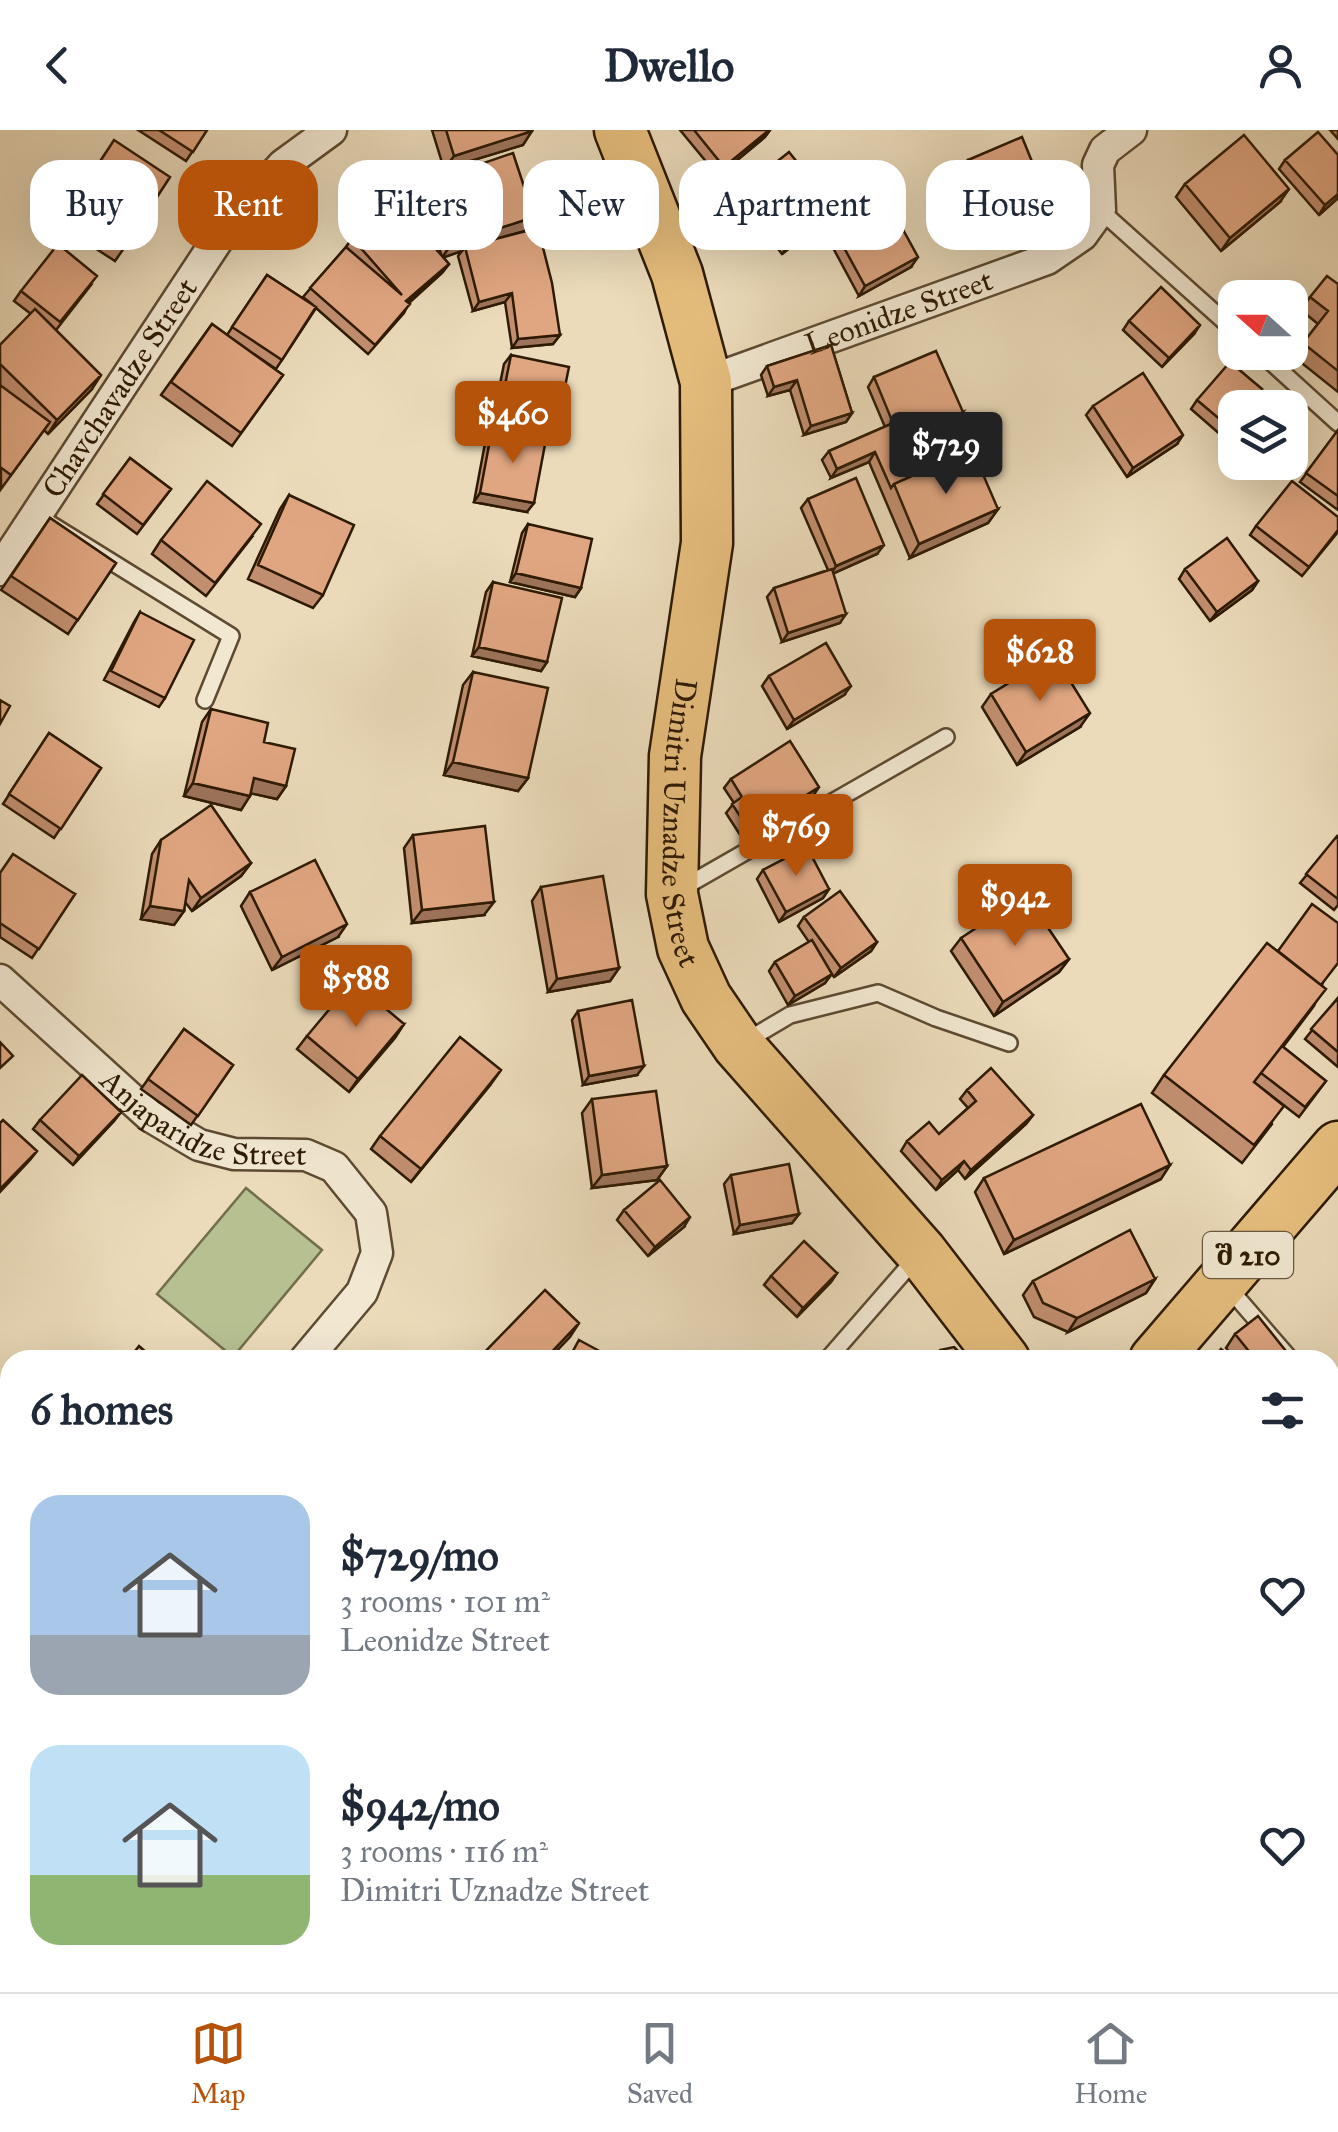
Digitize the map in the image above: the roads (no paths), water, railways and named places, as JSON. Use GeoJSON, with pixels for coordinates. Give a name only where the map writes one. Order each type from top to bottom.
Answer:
{"type":"FeatureCollection","features":[{"type":"Feature","properties":{"kind":"main road","name":"Dimitri Uznadze Street"},"geometry":{"type":"LineString","coordinates":[[620,130],[677,274],[706,382],[707,544],[675,756],[672,894],[683,948],[706,998],[738,1045],[922,1252],[996,1350]]}},
{"type":"Feature","properties":{"kind":"main road","name":"შ 210"},"geometry":{"type":"LineString","coordinates":[[1164,1350],[1338,1147]]}},
{"type":"Feature","properties":{"kind":"street","name":"Chavchavadze Street"},"geometry":{"type":"LineString","coordinates":[[0,570],[222,233],[283,165],[331,130]]}},
{"type":"Feature","properties":{"kind":"street"},"geometry":{"type":"LineString","coordinates":[[1100,210],[1098,166],[1105,150],[1131,130]]}},
{"type":"Feature","properties":{"kind":"street","name":"Leonidze Street"},"geometry":{"type":"LineString","coordinates":[[706,382],[1047,259],[1082,235],[1100,210]]}},
{"type":"Feature","properties":{"kind":"street","name":"Anjaparidze Street"},"geometry":{"type":"LineString","coordinates":[[0,980],[150,1116],[199,1145],[234,1154],[306,1155],[334,1168],[371,1213],[377,1253],[362,1292],[313,1350]]}},
{"type":"Feature","properties":{"kind":"lane"},"geometry":{"type":"LineString","coordinates":[[1100,210],[1218,315]]}},
{"type":"Feature","properties":{"kind":"lane"},"geometry":{"type":"LineString","coordinates":[[1280,370],[1338,422]]}},
{"type":"Feature","properties":{"kind":"lane"},"geometry":{"type":"LineString","coordinates":[[36,515],[232,636],[205,700]]}},
{"type":"Feature","properties":{"kind":"lane"},"geometry":{"type":"LineString","coordinates":[[672,894],[946,736]]}},
{"type":"Feature","properties":{"kind":"lane"},"geometry":{"type":"LineString","coordinates":[[738,1045],[790,1015],[878,993],[1009,1043]]}},
{"type":"Feature","properties":{"kind":"lane"},"geometry":{"type":"LineString","coordinates":[[836,1350],[922,1252]]}},
{"type":"Feature","properties":{"kind":"lane"},"geometry":{"type":"LineString","coordinates":[[1224,1283],[1282,1350]]}}]}
